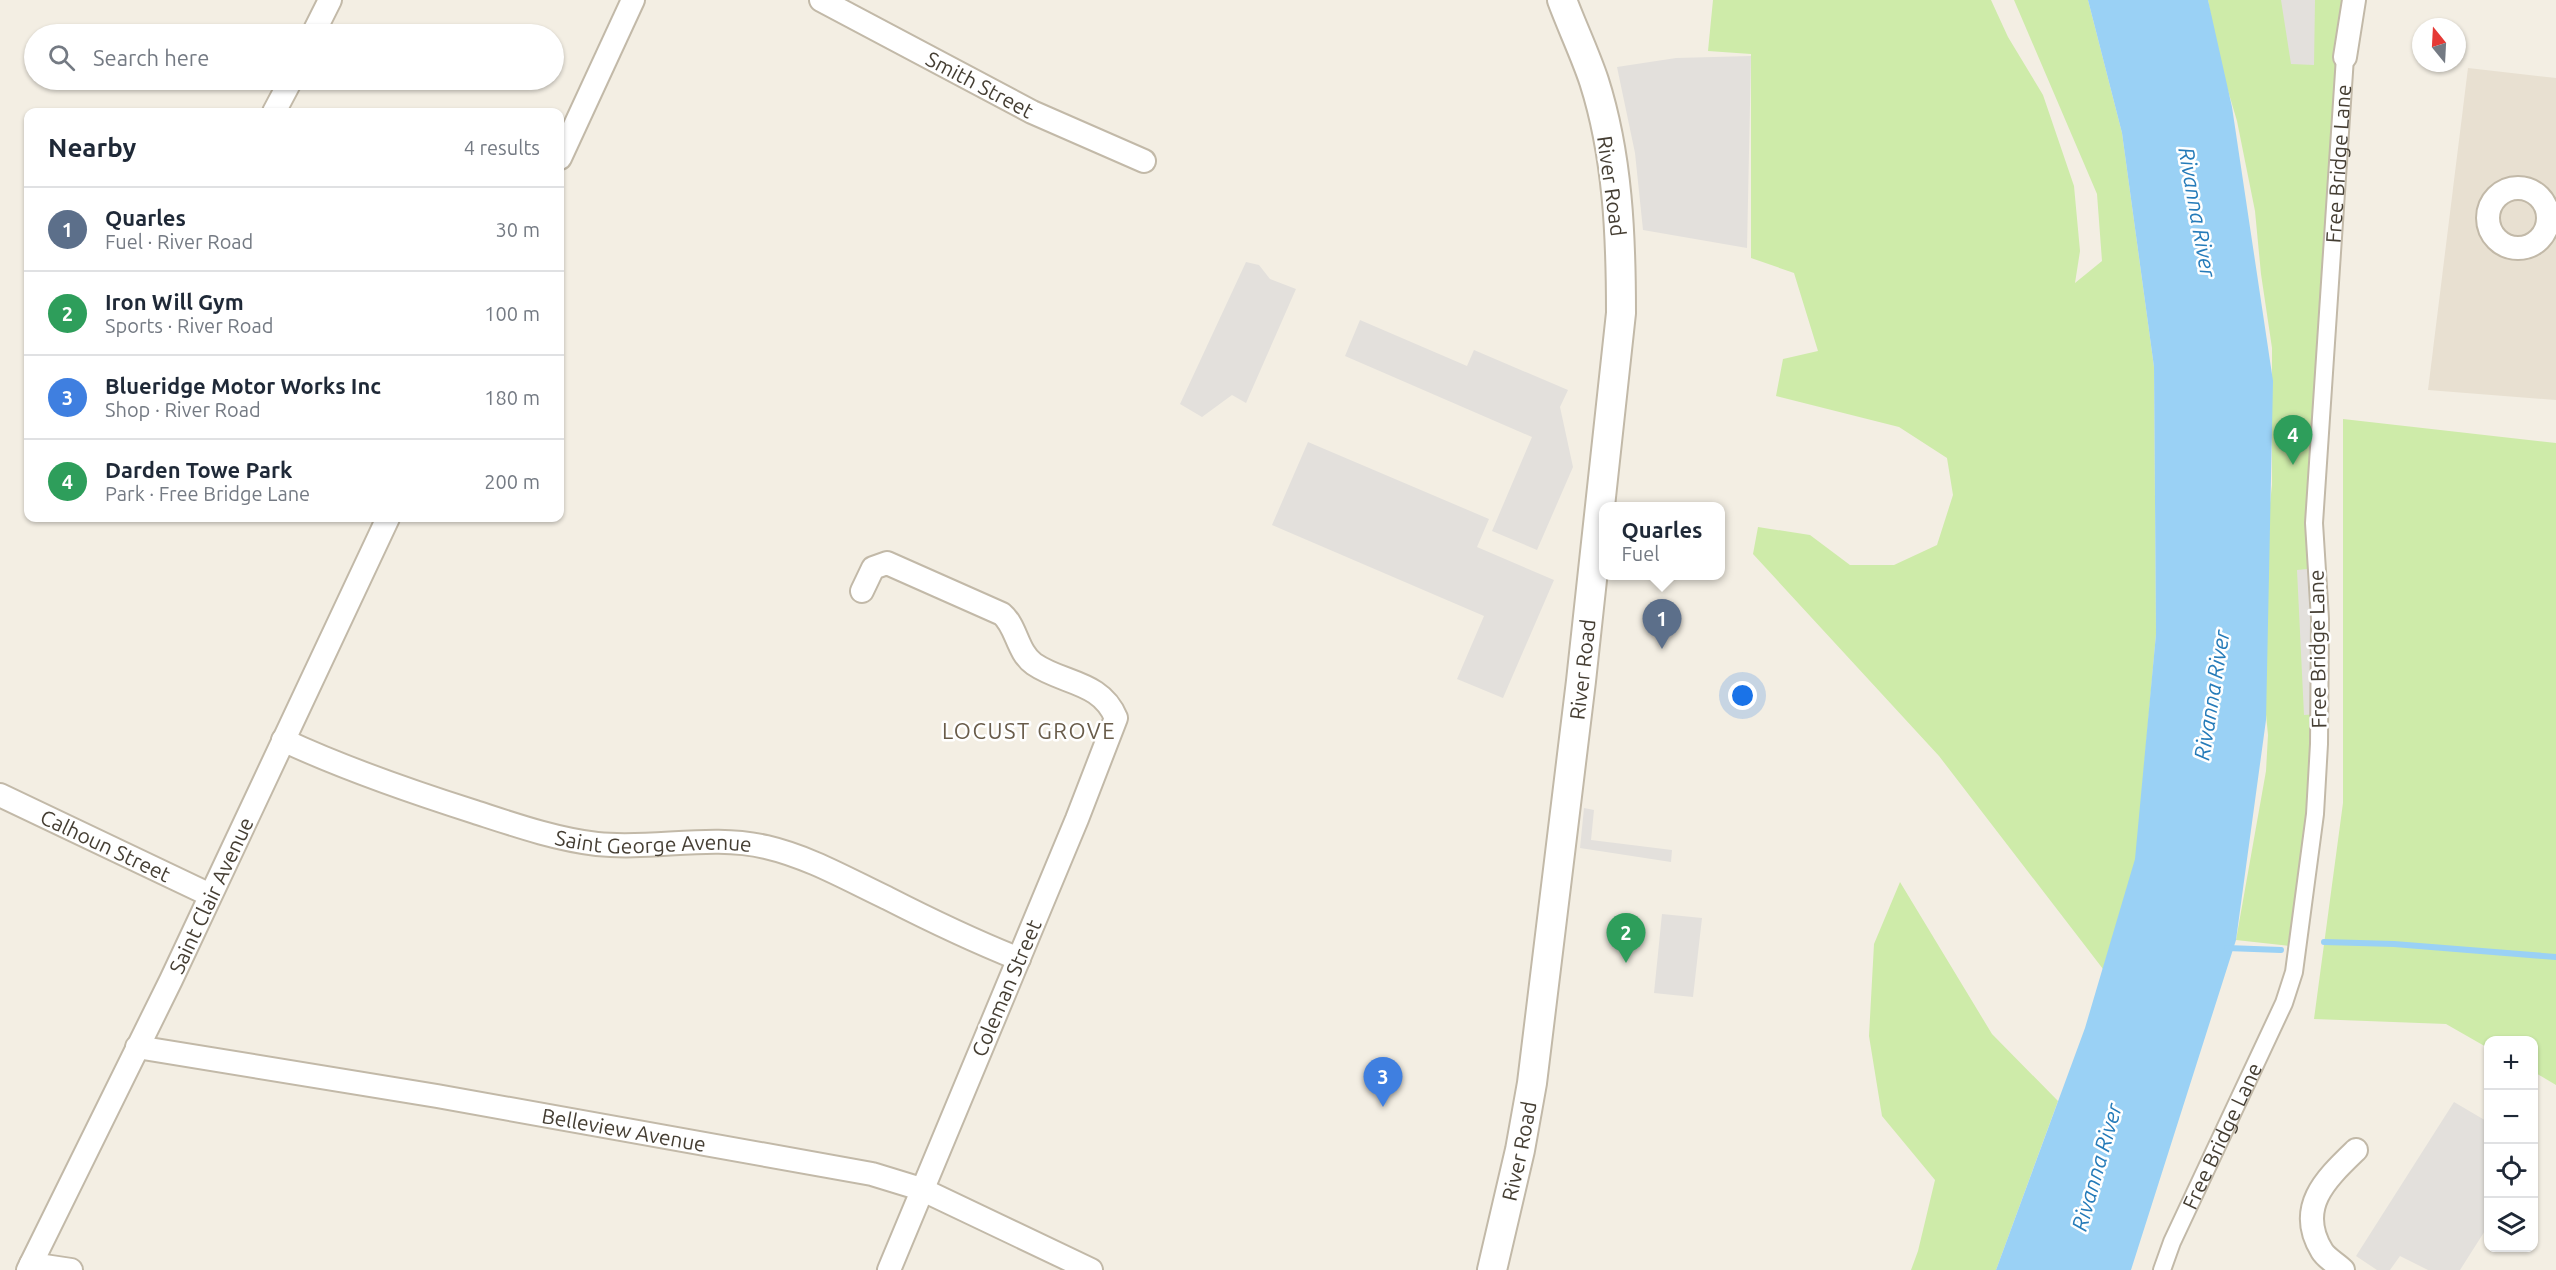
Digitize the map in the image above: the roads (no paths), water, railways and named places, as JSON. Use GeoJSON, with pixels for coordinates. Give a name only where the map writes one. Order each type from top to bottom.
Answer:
{"type":"FeatureCollection","features":[{"type":"Feature","properties":{"kind":"street"},"geometry":{"type":"LineString","coordinates":[[318,24],[330,0]]}},
{"type":"Feature","properties":{"kind":"street"},"geometry":{"type":"LineString","coordinates":[[564,149],[633,0]]}},
{"type":"Feature","properties":{"kind":"street","name":"Smith Street"},"geometry":{"type":"LineString","coordinates":[[822,0],[1032,112],[1144,160]]}},
{"type":"Feature","properties":{"kind":"street","name":"River Road"},"geometry":{"type":"LineString","coordinates":[[1562,0],[1594,82],[1608,142],[1621,252],[1621,313],[1600,502]]}},
{"type":"Feature","properties":{"kind":"street","name":"Free Bridge Lane"},"geometry":{"type":"LineString","coordinates":[[2162,1270],[2172,1242],[2284,1003],[2294,972],[2315,814],[2319,744],[2320,619],[2314,523],[2345,57],[2354,0]]}},
{"type":"Feature","properties":{"kind":"street"},"geometry":{"type":"LineString","coordinates":[[276,108],[286,90]]}},
{"type":"Feature","properties":{"kind":"street","name":"River Road"},"geometry":{"type":"LineString","coordinates":[[1492,1270],[1520,1150],[1532,1083],[1599,514]]}},
{"type":"Feature","properties":{"kind":"street","name":"Saint Clair Avenue"},"geometry":{"type":"LineString","coordinates":[[30,1267],[210,895],[386,522]]}},
{"type":"Feature","properties":{"kind":"street","name":"Coleman Street"},"geometry":{"type":"LineString","coordinates":[[862,591],[873,568],[887,563],[1002,614],[1010,621],[1025,654],[1034,664],[1102,695],[1111,706],[1116,718],[1019,959],[889,1270]]}},
{"type":"Feature","properties":{"kind":"street","name":"Saint George Avenue"},"geometry":{"type":"LineString","coordinates":[[283,740],[341,766],[405,790],[558,838],[599,844],[641,845],[731,842],[763,846],[795,855],[960,935],[1019,959]]}},
{"type":"Feature","properties":{"kind":"street","name":"Calhoun Street"},"geometry":{"type":"LineString","coordinates":[[0,795],[210,895]]}},
{"type":"Feature","properties":{"kind":"street","name":"Belleview Avenue"},"geometry":{"type":"LineString","coordinates":[[137,1047],[437,1096],[839,1168],[921,1189],[1091,1270]]}},
{"type":"Feature","properties":{"kind":"street"},"geometry":{"type":"LineString","coordinates":[[2343,1270],[2322,1251],[2313,1227],[2311,1207],[2326,1179],[2356,1150]]}},
{"type":"Feature","properties":{"kind":"street"},"geometry":{"type":"LineString","coordinates":[[30,1267],[71,1270]]}},
{"type":"Feature","properties":{"kind":"water","name":"Rivanna River"},"geometry":{"type":"Polygon","coordinates":[[[2088,0],[2208,0],[2232,107],[2273,381],[2266,720],[2236,940],[2131,1270],[1996,1270],[2085,1028],[2135,859],[2156,634],[2154,367],[2122,133],[2088,0]]]}},
{"type":"Feature","properties":{"kind":"waterway"},"geometry":{"type":"LineString","coordinates":[[2324,942],[2394,944],[2556,957]]}},
{"type":"Feature","properties":{"kind":"waterway"},"geometry":{"type":"LineString","coordinates":[[2227,948],[2281,950]]}},
{"type":"Feature","properties":{"kind":"place","name":"Darden Towe Park"},"geometry":{"type":"Point","coordinates":[2293,465]}},
{"type":"Feature","properties":{"kind":"place","name":"Quarles"},"geometry":{"type":"Point","coordinates":[1662,649]}},
{"type":"Feature","properties":{"kind":"place","name":"Iron Will Gym"},"geometry":{"type":"Point","coordinates":[1626,963]}},
{"type":"Feature","properties":{"kind":"place","name":"Blueridge Motor Works Inc"},"geometry":{"type":"Point","coordinates":[1383,1107]}},
{"type":"Feature","properties":{"kind":"district","name":"LOCUST GROVE"},"geometry":{"type":"Point","coordinates":[1029,730]}}]}
